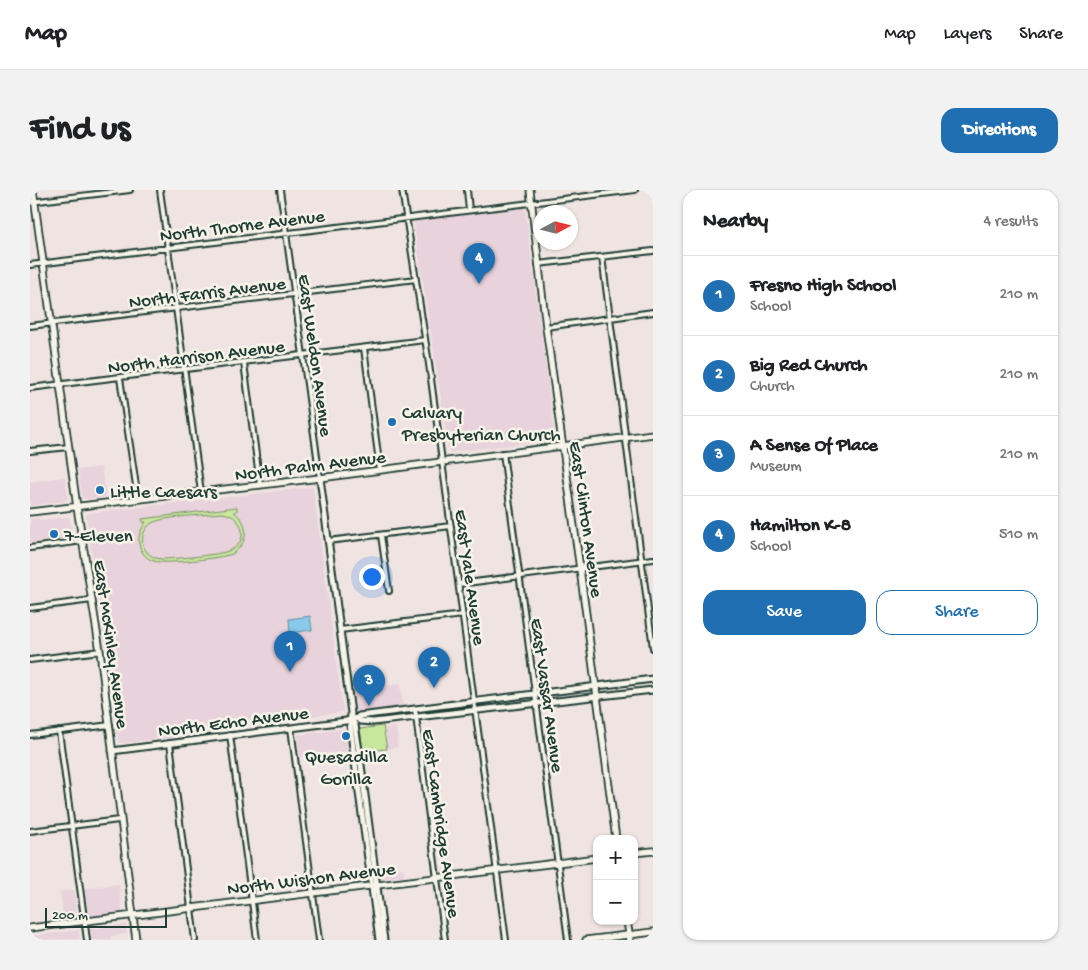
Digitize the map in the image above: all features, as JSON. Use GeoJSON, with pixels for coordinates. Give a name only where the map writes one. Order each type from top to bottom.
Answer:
{"type":"FeatureCollection","features":[{"type":"Feature","properties":{"kind":"main road","name":"East McKinley Avenue"},"geometry":{"type":"LineString","coordinates":[[32,190],[32,202],[82,541],[100,651],[110,725],[119,820],[136,940]]}},
{"type":"Feature","properties":{"kind":"main road","name":"East Clinton Avenue"},"geometry":{"type":"LineString","coordinates":[[530,190],[546,327],[598,696],[615,835]]}},
{"type":"Feature","properties":{"kind":"main road","name":"North Palm Avenue"},"geometry":{"type":"LineString","coordinates":[[30,512],[320,478],[653,434]]}},
{"type":"Feature","properties":{"kind":"main road"},"geometry":{"type":"LineString","coordinates":[[638,853],[653,851]]}},
{"type":"Feature","properties":{"kind":"main road","name":"North Wishon Avenue"},"geometry":{"type":"LineString","coordinates":[[30,928],[437,876],[593,858]]}},
{"type":"Feature","properties":{"kind":"main road"},"geometry":{"type":"LineString","coordinates":[[627,925],[629,938]]}},
{"type":"Feature","properties":{"kind":"main road"},"geometry":{"type":"LineString","coordinates":[[586,940],[629,938],[653,932]]}},
{"type":"Feature","properties":{"kind":"street"},"geometry":{"type":"LineString","coordinates":[[32,202],[130,190]]}},
{"type":"Feature","properties":{"kind":"street"},"geometry":{"type":"LineString","coordinates":[[160,190],[201,492]]}},
{"type":"Feature","properties":{"kind":"street","name":"East Weldon Avenue"},"geometry":{"type":"LineString","coordinates":[[280,190],[340,630],[354,719],[350,726],[370,834],[378,940]]}},
{"type":"Feature","properties":{"kind":"street","name":"East Yale Avenue"},"geometry":{"type":"LineString","coordinates":[[402,190],[460,584],[506,940]]}},
{"type":"Feature","properties":{"kind":"street"},"geometry":{"type":"LineString","coordinates":[[467,190],[469,210]]}},
{"type":"Feature","properties":{"kind":"street","name":"North Thorne Avenue"},"geometry":{"type":"LineString","coordinates":[[30,265],[635,190]]}},
{"type":"Feature","properties":{"kind":"street"},"geometry":{"type":"LineString","coordinates":[[538,264],[653,251]]}},
{"type":"Feature","properties":{"kind":"street"},"geometry":{"type":"LineString","coordinates":[[602,257],[653,648]]}},
{"type":"Feature","properties":{"kind":"street","name":"North Farris Avenue"},"geometry":{"type":"LineString","coordinates":[[30,326],[416,279]]}},
{"type":"Feature","properties":{"kind":"street"},"geometry":{"type":"LineString","coordinates":[[546,327],[653,312]]}},
{"type":"Feature","properties":{"kind":"street","name":"North Harrison Avenue"},"geometry":{"type":"LineString","coordinates":[[30,388],[425,340]]}},
{"type":"Feature","properties":{"kind":"street"},"geometry":{"type":"LineString","coordinates":[[364,348],[380,470]]}},
{"type":"Feature","properties":{"kind":"street"},"geometry":{"type":"LineString","coordinates":[[244,363],[260,485]]}},
{"type":"Feature","properties":{"kind":"street"},"geometry":{"type":"LineString","coordinates":[[120,378],[138,500]]}},
{"type":"Feature","properties":{"kind":"street"},"geometry":{"type":"LineString","coordinates":[[30,451],[69,447]]}},
{"type":"Feature","properties":{"kind":"street","name":"East Vassar Avenue"},"geometry":{"type":"LineString","coordinates":[[503,453],[568,940]]}},
{"type":"Feature","properties":{"kind":"street"},"geometry":{"type":"LineString","coordinates":[[328,541],[451,526]]}},
{"type":"Feature","properties":{"kind":"street"},"geometry":{"type":"LineString","coordinates":[[381,535],[389,590]]}},
{"type":"Feature","properties":{"kind":"street"},"geometry":{"type":"LineString","coordinates":[[30,548],[82,541]]}},
{"type":"Feature","properties":{"kind":"street"},"geometry":{"type":"LineString","coordinates":[[460,584],[653,559]]}},
{"type":"Feature","properties":{"kind":"street"},"geometry":{"type":"LineString","coordinates":[[30,608],[92,600]]}},
{"type":"Feature","properties":{"kind":"street"},"geometry":{"type":"LineString","coordinates":[[340,630],[463,615]]}},
{"type":"Feature","properties":{"kind":"street"},"geometry":{"type":"LineString","coordinates":[[30,660],[100,651]]}},
{"type":"Feature","properties":{"kind":"street"},"geometry":{"type":"LineString","coordinates":[[354,719],[359,716],[653,679]]}},
{"type":"Feature","properties":{"kind":"street"},"geometry":{"type":"LineString","coordinates":[[354,719],[367,722],[653,690]]}},
{"type":"Feature","properties":{"kind":"street","name":"East Cambridge Avenue"},"geometry":{"type":"LineString","coordinates":[[414,709],[445,940]]}},
{"type":"Feature","properties":{"kind":"street","name":"North Echo Avenue"},"geometry":{"type":"LineString","coordinates":[[112,751],[354,719]]}},
{"type":"Feature","properties":{"kind":"street"},"geometry":{"type":"LineString","coordinates":[[30,735],[110,725]]}},
{"type":"Feature","properties":{"kind":"street"},"geometry":{"type":"LineString","coordinates":[[291,728],[319,940]]}},
{"type":"Feature","properties":{"kind":"street"},"geometry":{"type":"LineString","coordinates":[[60,731],[87,940]]}},
{"type":"Feature","properties":{"kind":"street"},"geometry":{"type":"LineString","coordinates":[[230,735],[257,940]]}},
{"type":"Feature","properties":{"kind":"street"},"geometry":{"type":"LineString","coordinates":[[170,743],[195,940]]}},
{"type":"Feature","properties":{"kind":"street","name":"East Weldon Avenue"},"geometry":{"type":"LineString","coordinates":[[361,789],[364,835],[384,940]]}},
{"type":"Feature","properties":{"kind":"street"},"geometry":{"type":"LineString","coordinates":[[30,830],[119,820]]}},
{"type":"Feature","properties":{"kind":"street"},"geometry":{"type":"LineString","coordinates":[[364,835],[370,834]]}},
{"type":"Feature","properties":{"kind":"shaded area"},"geometry":{"type":"Polygon","coordinates":[[[523,208],[525,210],[555,437],[552,440],[452,452],[449,451],[414,224],[416,221],[523,208]]]}},
{"type":"Feature","properties":{"kind":"shaded area"},"geometry":{"type":"Polygon","coordinates":[[[101,467],[106,497],[85,499],[82,497],[78,470],[101,467]]]}},
{"type":"Feature","properties":{"kind":"shaded area"},"geometry":{"type":"Polygon","coordinates":[[[65,477],[68,498],[65,501],[30,506],[30,482],[65,477]]]}},
{"type":"Feature","properties":{"kind":"shaded area"},"geometry":{"type":"Polygon","coordinates":[[[313,487],[343,712],[173,734],[173,738],[120,743],[118,741],[103,623],[86,516],[88,513],[313,487]]]}},
{"type":"Feature","properties":{"kind":"shaded area"},"geometry":{"type":"Polygon","coordinates":[[[69,517],[73,537],[30,543],[30,519],[39,518],[40,520],[69,517]]]}},
{"type":"Feature","properties":{"kind":"shaded area"},"geometry":{"type":"Polygon","coordinates":[[[400,684],[403,707],[356,713],[353,690],[400,684]]]}},
{"type":"Feature","properties":{"kind":"shaded area"},"geometry":{"type":"Polygon","coordinates":[[[396,727],[398,747],[387,749],[385,728],[396,727]]]}},
{"type":"Feature","properties":{"kind":"shaded area"},"geometry":{"type":"Polygon","coordinates":[[[345,729],[348,751],[300,757],[297,735],[345,729]]]}},
{"type":"Feature","properties":{"kind":"shaded area"},"geometry":{"type":"Polygon","coordinates":[[[403,868],[404,876],[380,879],[378,871],[403,868]]]}},
{"type":"Feature","properties":{"kind":"shaded area"},"geometry":{"type":"Polygon","coordinates":[[[119,884],[122,912],[89,916],[85,888],[119,884]]]}},
{"type":"Feature","properties":{"kind":"shaded area"},"geometry":{"type":"Polygon","coordinates":[[[74,890],[77,917],[64,919],[60,892],[74,890]]]}},
{"type":"Feature","properties":{"kind":"shaded area"},"geometry":{"type":"Polygon","coordinates":[[[126,924],[127,934],[111,936],[111,940],[92,940],[90,929],[126,924]]]}},
{"type":"Feature","properties":{"kind":"shaded area"},"geometry":{"type":"Polygon","coordinates":[[[79,930],[80,939],[30,940],[30,936],[79,930]]]}},
{"type":"Feature","properties":{"kind":"green space"},"geometry":{"type":"Polygon","coordinates":[[[237,507],[237,511],[234,512],[243,522],[245,533],[242,544],[232,554],[193,560],[160,562],[149,559],[144,555],[140,547],[139,535],[146,522],[143,522],[142,519],[237,507]],[[228,514],[186,516],[154,522],[144,532],[143,545],[150,555],[161,559],[226,552],[237,546],[242,534],[238,522],[228,514]]]}},
{"type":"Feature","properties":{"kind":"green space"},"geometry":{"type":"Polygon","coordinates":[[[383,726],[387,749],[363,751],[360,729],[383,726]]]}},
{"type":"Feature","properties":{"kind":"water"},"geometry":{"type":"Polygon","coordinates":[[[310,616],[312,630],[290,633],[289,619],[310,616]]]}},
{"type":"Feature","properties":{"kind":"place","name":"Hamilton K-8"},"geometry":{"type":"Point","coordinates":[479,284]}},
{"type":"Feature","properties":{"kind":"place","name":"Calvary Presbyterian Church"},"geometry":{"type":"Point","coordinates":[392,422]}},
{"type":"Feature","properties":{"kind":"place","name":"Little Caesars"},"geometry":{"type":"Point","coordinates":[100,490]}},
{"type":"Feature","properties":{"kind":"place","name":"7-Eleven"},"geometry":{"type":"Point","coordinates":[54,534]}},
{"type":"Feature","properties":{"kind":"place","name":"Fresno High School"},"geometry":{"type":"Point","coordinates":[290,672]}},
{"type":"Feature","properties":{"kind":"place","name":"Big Red Church"},"geometry":{"type":"Point","coordinates":[434,688]}},
{"type":"Feature","properties":{"kind":"place","name":"A Sense Of Place"},"geometry":{"type":"Point","coordinates":[369,706]}},
{"type":"Feature","properties":{"kind":"place","name":"Quesadilla Gorilla"},"geometry":{"type":"Point","coordinates":[346,736]}}]}
